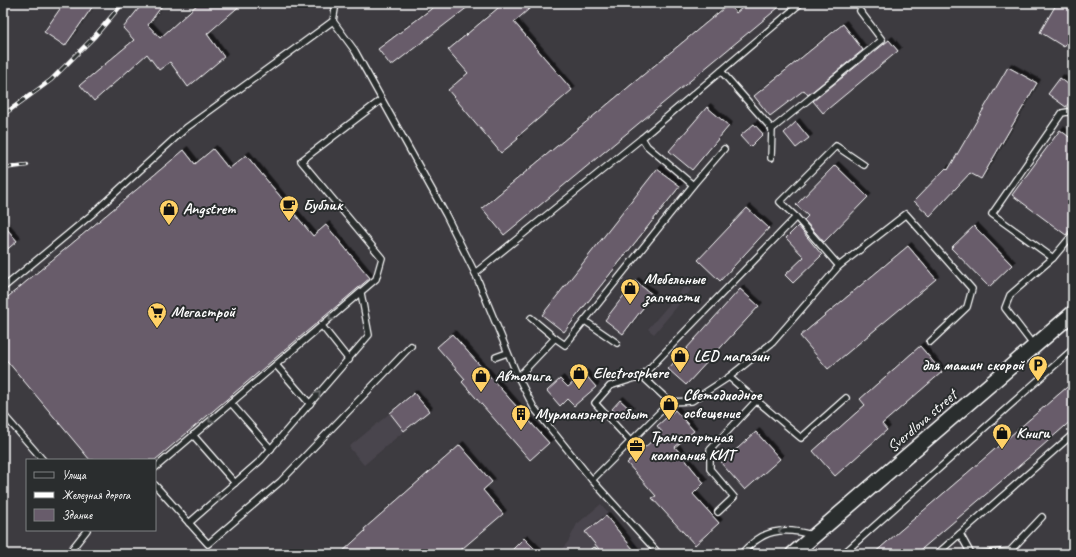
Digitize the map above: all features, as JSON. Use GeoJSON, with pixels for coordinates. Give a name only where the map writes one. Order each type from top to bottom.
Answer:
{"type":"FeatureCollection","features":[{"type":"Feature","properties":{"kind":"street","name":"Sverdlova street"},"geometry":{"type":"LineString","coordinates":[[792,554],[1073,313]]}},
{"type":"Feature","properties":{"kind":"lane"},"geometry":{"type":"LineString","coordinates":[[3,288],[91,215],[186,128],[333,21],[336,3]]}},
{"type":"Feature","properties":{"kind":"lane"},"geometry":{"type":"LineString","coordinates":[[475,273],[642,138],[800,3]]}},
{"type":"Feature","properties":{"kind":"lane"},"geometry":{"type":"LineString","coordinates":[[772,129],[882,40],[860,11]]}},
{"type":"Feature","properties":{"kind":"lane"},"geometry":{"type":"LineString","coordinates":[[333,21],[355,51],[446,215],[475,273],[507,353],[534,408],[592,480],[659,554]]}},
{"type":"Feature","properties":{"kind":"lane"},"geometry":{"type":"LineString","coordinates":[[721,71],[772,129],[771,158]]}},
{"type":"Feature","properties":{"kind":"lane"},"geometry":{"type":"LineString","coordinates":[[156,467],[376,279],[382,258],[301,161],[381,100]]}},
{"type":"Feature","properties":{"kind":"lane"},"geometry":{"type":"LineString","coordinates":[[1052,258],[992,214],[1062,113],[1073,111]]}},
{"type":"Feature","properties":{"kind":"lane"},"geometry":{"type":"LineString","coordinates":[[642,138],[647,146],[693,185]]}},
{"type":"Feature","properties":{"kind":"lane"},"geometry":{"type":"LineString","coordinates":[[839,266],[796,217],[780,202],[836,146],[864,165]]}},
{"type":"Feature","properties":{"kind":"lane"},"geometry":{"type":"LineString","coordinates":[[531,318],[565,345],[693,185],[724,149]]}},
{"type":"Feature","properties":{"kind":"lane"},"geometry":{"type":"LineString","coordinates":[[592,480],[670,402],[692,401],[729,377],[773,342],[839,266],[906,214],[972,289],[967,307],[930,342]]}},
{"type":"Feature","properties":{"kind":"lane"},"geometry":{"type":"LineString","coordinates":[[631,442],[595,403],[610,386],[642,376],[796,217]]}},
{"type":"Feature","properties":{"kind":"lane"},"geometry":{"type":"LineString","coordinates":[[1034,346],[1005,308],[1010,295],[1052,258],[1073,234]]}},
{"type":"Feature","properties":{"kind":"lane"},"geometry":{"type":"LineString","coordinates":[[189,523],[261,460],[369,335],[361,293]]}},
{"type":"Feature","properties":{"kind":"lane"},"geometry":{"type":"LineString","coordinates":[[585,320],[617,343]]}},
{"type":"Feature","properties":{"kind":"lane"},"geometry":{"type":"LineString","coordinates":[[322,326],[348,360]]}},
{"type":"Feature","properties":{"kind":"lane"},"geometry":{"type":"LineString","coordinates":[[518,377],[555,338]]}},
{"type":"Feature","properties":{"kind":"lane"},"geometry":{"type":"LineString","coordinates":[[156,486],[208,544],[281,481],[411,346]]}},
{"type":"Feature","properties":{"kind":"lane"},"geometry":{"type":"LineString","coordinates":[[843,554],[1073,349]]}},
{"type":"Feature","properties":{"kind":"lane"},"geometry":{"type":"LineString","coordinates":[[496,357],[507,353]]}},
{"type":"Feature","properties":{"kind":"lane"},"geometry":{"type":"LineString","coordinates":[[276,365],[310,404]]}},
{"type":"Feature","properties":{"kind":"lane"},"geometry":{"type":"LineString","coordinates":[[642,376],[670,402]]}},
{"type":"Feature","properties":{"kind":"lane"},"geometry":{"type":"LineString","coordinates":[[729,377],[801,438],[846,398]]}},
{"type":"Feature","properties":{"kind":"lane"},"geometry":{"type":"LineString","coordinates":[[718,512],[734,497],[710,469],[710,450],[757,400]]}},
{"type":"Feature","properties":{"kind":"lane"},"geometry":{"type":"LineString","coordinates":[[231,403],[271,449]]}},
{"type":"Feature","properties":{"kind":"lane"},"geometry":{"type":"LineString","coordinates":[[3,414],[42,459]]}},
{"type":"Feature","properties":{"kind":"lane"},"geometry":{"type":"LineString","coordinates":[[937,554],[1073,434]]}},
{"type":"Feature","properties":{"kind":"lane"},"geometry":{"type":"LineString","coordinates":[[193,435],[235,483]]}},
{"type":"Feature","properties":{"kind":"lane"},"geometry":{"type":"LineString","coordinates":[[979,554],[1010,551],[1042,517]]}},
{"type":"Feature","properties":{"kind":"lane"},"geometry":{"type":"LineString","coordinates":[[741,554],[750,544],[766,533],[789,530],[814,536]]}},
{"type":"Feature","properties":{"kind":"lane"},"geometry":{"type":"LineString","coordinates":[[68,554],[86,531]]}},
{"type":"Feature","properties":{"kind":"lane"},"geometry":{"type":"LineString","coordinates":[[960,534],[971,554]]}},
{"type":"Feature","properties":{"kind":"lane"},"geometry":{"type":"LineString","coordinates":[[591,554],[594,551],[596,554]]}},
{"type":"Feature","properties":{"kind":"shaded area"},"geometry":{"type":"Polygon","coordinates":[[[685,286],[691,290],[654,334],[648,329],[685,286]]]}},
{"type":"Feature","properties":{"kind":"shaded area"},"geometry":{"type":"Polygon","coordinates":[[[390,413],[404,431],[364,465],[349,447],[390,413]]]}},
{"type":"Feature","properties":{"kind":"shaded area"},"geometry":{"type":"Polygon","coordinates":[[[601,504],[642,554],[557,554],[568,542],[577,524],[601,504]]]}},
{"type":"Feature","properties":{"kind":"building"},"geometry":{"type":"Polygon","coordinates":[[[64,3],[95,3],[65,46],[44,32],[64,3]]]}},
{"type":"Feature","properties":{"kind":"building"},"geometry":{"type":"Polygon","coordinates":[[[143,3],[164,3],[148,25],[160,38],[199,3],[243,3],[207,34],[224,57],[188,87],[170,62],[159,70],[147,54],[94,101],[80,85],[134,40],[123,28],[143,3]]]}},
{"type":"Feature","properties":{"kind":"building"},"geometry":{"type":"Polygon","coordinates":[[[439,3],[473,3],[391,66],[378,49],[439,3]]]}},
{"type":"Feature","properties":{"kind":"building"},"geometry":{"type":"Polygon","coordinates":[[[504,3],[536,3],[514,22],[572,90],[517,137],[518,139],[501,153],[448,90],[468,73],[448,50],[504,3]]]}},
{"type":"Feature","properties":{"kind":"building"},"geometry":{"type":"Polygon","coordinates":[[[748,3],[784,3],[504,235],[482,208],[729,4],[736,13],[748,3]]]}},
{"type":"Feature","properties":{"kind":"building"},"geometry":{"type":"Polygon","coordinates":[[[1057,3],[1073,3],[1073,32],[1064,47],[1040,32],[1057,3]]]}},
{"type":"Feature","properties":{"kind":"building"},"geometry":{"type":"Polygon","coordinates":[[[843,24],[863,50],[808,95],[804,90],[770,116],[754,96],[843,24]]]}},
{"type":"Feature","properties":{"kind":"building"},"geometry":{"type":"Polygon","coordinates":[[[889,40],[898,51],[823,113],[813,101],[889,40]]]}},
{"type":"Feature","properties":{"kind":"building"},"geometry":{"type":"Polygon","coordinates":[[[1008,67],[1037,83],[981,179],[970,173],[930,216],[914,201],[946,168],[948,170],[1008,67]]]}},
{"type":"Feature","properties":{"kind":"building"},"geometry":{"type":"Polygon","coordinates":[[[1060,78],[1073,88],[1073,97],[1066,107],[1048,94],[1060,78]]]}},
{"type":"Feature","properties":{"kind":"building"},"geometry":{"type":"Polygon","coordinates":[[[707,107],[729,126],[692,170],[669,151],[707,107]]]}},
{"type":"Feature","properties":{"kind":"building"},"geometry":{"type":"Polygon","coordinates":[[[796,122],[809,138],[796,148],[784,133],[796,122]]]}},
{"type":"Feature","properties":{"kind":"building"},"geometry":{"type":"Polygon","coordinates":[[[754,124],[763,134],[750,147],[740,136],[754,124]]]}},
{"type":"Feature","properties":{"kind":"building"},"geometry":{"type":"Polygon","coordinates":[[[1060,130],[1073,140],[1073,226],[1066,235],[1012,195],[1060,130]]]}},
{"type":"Feature","properties":{"kind":"building","name":"Мегастрой"},"geometry":{"type":"Polygon","coordinates":[[[213,149],[229,169],[246,155],[313,236],[326,225],[370,278],[156,459],[89,459],[3,356],[3,301],[184,150],[195,164],[213,149]]]}},
{"type":"Feature","properties":{"kind":"building"},"geometry":{"type":"Polygon","coordinates":[[[835,165],[868,197],[824,242],[804,220],[808,216],[796,205],[835,165]]]}},
{"type":"Feature","properties":{"kind":"building"},"geometry":{"type":"Polygon","coordinates":[[[657,169],[680,186],[564,332],[542,315],[657,169]]]}},
{"type":"Feature","properties":{"kind":"building"},"geometry":{"type":"Polygon","coordinates":[[[747,208],[769,228],[720,281],[698,260],[747,208]]]}},
{"type":"Feature","properties":{"kind":"building"},"geometry":{"type":"Polygon","coordinates":[[[3,224],[17,241],[3,253],[3,224]]]}},
{"type":"Feature","properties":{"kind":"building"},"geometry":{"type":"Polygon","coordinates":[[[798,226],[822,255],[793,283],[785,275],[804,257],[786,238],[798,226]]]}},
{"type":"Feature","properties":{"kind":"building"},"geometry":{"type":"Polygon","coordinates":[[[974,226],[1012,265],[989,287],[951,248],[974,226]]]}},
{"type":"Feature","properties":{"kind":"building"},"geometry":{"type":"Polygon","coordinates":[[[908,246],[936,279],[828,369],[800,336],[908,246]]]}},
{"type":"Feature","properties":{"kind":"building"},"geometry":{"type":"Polygon","coordinates":[[[635,281],[653,295],[623,334],[605,320],[635,281]]]}},
{"type":"Feature","properties":{"kind":"building"},"geometry":{"type":"Polygon","coordinates":[[[740,289],[759,306],[686,385],[668,369],[740,289]]]}},
{"type":"Feature","properties":{"kind":"building"},"geometry":{"type":"Polygon","coordinates":[[[452,334],[549,443],[530,460],[462,382],[465,379],[437,347],[452,334]]]}},
{"type":"Feature","properties":{"kind":"building"},"geometry":{"type":"Polygon","coordinates":[[[920,346],[942,372],[882,424],[887,430],[835,476],[813,451],[865,405],[860,399],[920,346]]]}},
{"type":"Feature","properties":{"kind":"building"},"geometry":{"type":"Polygon","coordinates":[[[584,373],[596,387],[574,406],[567,399],[560,406],[547,391],[560,379],[568,387],[584,373]]]}},
{"type":"Feature","properties":{"kind":"building"},"geometry":{"type":"Polygon","coordinates":[[[1073,382],[1073,419],[1040,448],[916,554],[873,554],[1073,382]]]}},
{"type":"Feature","properties":{"kind":"building"},"geometry":{"type":"Polygon","coordinates":[[[414,393],[429,411],[404,431],[390,413],[414,393]]]}},
{"type":"Feature","properties":{"kind":"building"},"geometry":{"type":"Polygon","coordinates":[[[620,400],[631,410],[623,419],[612,409],[620,400]]]}},
{"type":"Feature","properties":{"kind":"building"},"geometry":{"type":"Polygon","coordinates":[[[675,410],[694,431],[675,447],[704,483],[693,494],[719,523],[695,545],[652,498],[656,496],[627,463],[662,432],[657,426],[675,410]]]}},
{"type":"Feature","properties":{"kind":"building"},"geometry":{"type":"Polygon","coordinates":[[[756,432],[780,459],[745,490],[721,463],[756,432]]]}},
{"type":"Feature","properties":{"kind":"building"},"geometry":{"type":"Polygon","coordinates":[[[460,445],[492,482],[483,490],[503,514],[456,554],[340,554],[365,531],[364,529],[460,445]]]}},
{"type":"Feature","properties":{"kind":"building"},"geometry":{"type":"Polygon","coordinates":[[[606,516],[637,554],[603,554],[585,532],[606,516]]]}},
{"type":"Feature","properties":{"kind":"building"},"geometry":{"type":"Polygon","coordinates":[[[524,538],[540,554],[508,554],[524,538]]]}},
{"type":"Feature","properties":{"kind":"railway"},"geometry":{"type":"LineString","coordinates":[[3,115],[51,80],[94,37],[123,3]]}},
{"type":"Feature","properties":{"kind":"railway"},"geometry":{"type":"LineString","coordinates":[[3,168],[27,165]]}},
{"type":"Feature","properties":{"kind":"place","name":"Бублик"},"geometry":{"type":"Point","coordinates":[289,222]}},
{"type":"Feature","properties":{"kind":"place","name":"Angstrem"},"geometry":{"type":"Point","coordinates":[169,226]}},
{"type":"Feature","properties":{"kind":"place","name":"Мебельные запчасти"},"geometry":{"type":"Point","coordinates":[630,305]}},
{"type":"Feature","properties":{"kind":"place","name":"Мегастрой"},"geometry":{"type":"Point","coordinates":[157,329]}},
{"type":"Feature","properties":{"kind":"place","name":"LED магазин"},"geometry":{"type":"Point","coordinates":[680,373]}},
{"type":"Feature","properties":{"kind":"place","name":"для машин скорой"},"geometry":{"type":"Point","coordinates":[1038,382]}},
{"type":"Feature","properties":{"kind":"place","name":"Electrosphere"},"geometry":{"type":"Point","coordinates":[579,390]}},
{"type":"Feature","properties":{"kind":"place","name":"Автолига"},"geometry":{"type":"Point","coordinates":[481,393]}},
{"type":"Feature","properties":{"kind":"place","name":"Светодиодное освещение"},"geometry":{"type":"Point","coordinates":[669,421]}},
{"type":"Feature","properties":{"kind":"place","name":"Мурманэнергосбыт"},"geometry":{"type":"Point","coordinates":[521,431]}},
{"type":"Feature","properties":{"kind":"place","name":"Книги"},"geometry":{"type":"Point","coordinates":[1002,450]}},
{"type":"Feature","properties":{"kind":"place","name":"Транспортная компания КИТ"},"geometry":{"type":"Point","coordinates":[636,463]}}]}
